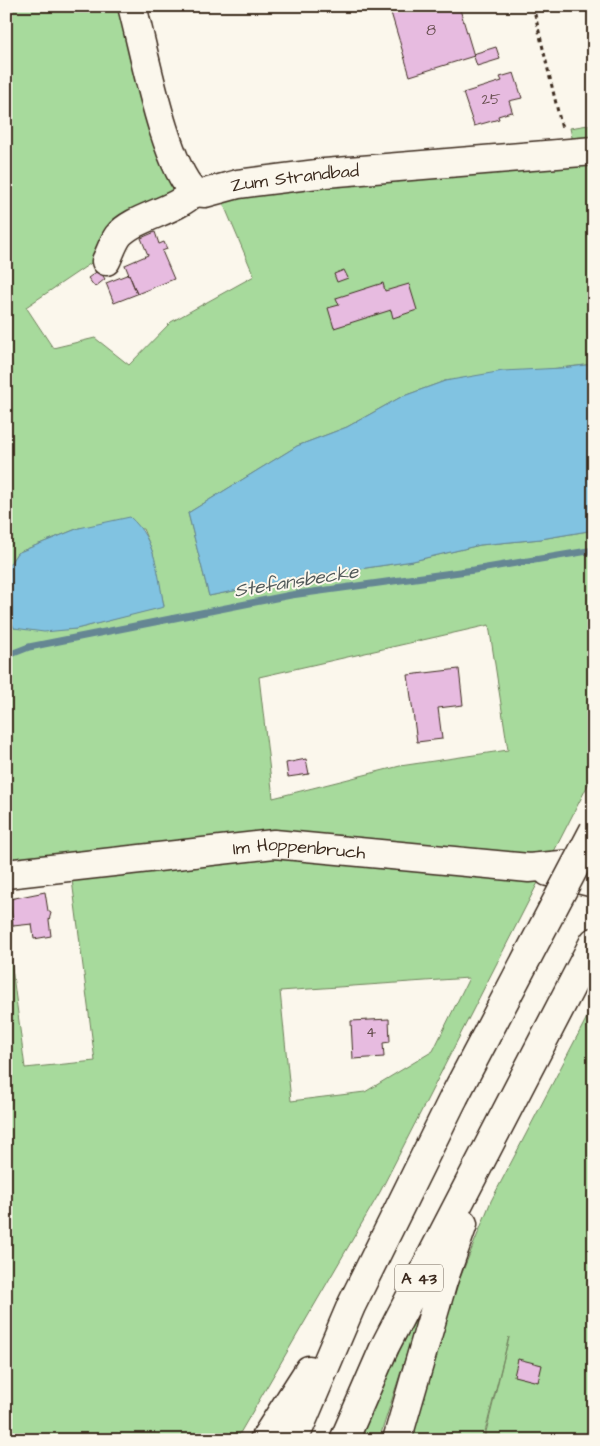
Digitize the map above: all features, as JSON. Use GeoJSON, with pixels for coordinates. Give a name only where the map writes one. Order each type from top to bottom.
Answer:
{"type":"FeatureCollection","features":[{"type":"Feature","properties":{"kind":"main road"},"geometry":{"type":"LineString","coordinates":[[106,261],[117,237],[125,229],[184,202],[194,192],[184,180],[173,156],[155,98],[132,6]]}},
{"type":"Feature","properties":{"kind":"main road","name":"Zum Strandbad"},"geometry":{"type":"LineString","coordinates":[[194,192],[205,193],[238,184],[325,173],[581,152]]}},
{"type":"Feature","properties":{"kind":"main road","name":"A 43"},"geometry":{"type":"LineString","coordinates":[[294,1440],[351,1306],[454,1097],[594,830]]}},
{"type":"Feature","properties":{"kind":"main road","name":"Im Hoppenbruch"},"geometry":{"type":"LineString","coordinates":[[6,874],[274,844],[529,868],[594,862]]}},
{"type":"Feature","properties":{"kind":"main road"},"geometry":{"type":"LineString","coordinates":[[529,868],[594,883]]}},
{"type":"Feature","properties":{"kind":"main road","name":"A 43"},"geometry":{"type":"LineString","coordinates":[[344,1440],[384,1346],[594,942]]}},
{"type":"Feature","properties":{"kind":"main road"},"geometry":{"type":"LineString","coordinates":[[397,1440],[443,1281],[501,1120]]}},
{"type":"Feature","properties":{"kind":"main road"},"geometry":{"type":"LineString","coordinates":[[264,1440],[351,1306]]}},
{"type":"Feature","properties":{"kind":"path"},"geometry":{"type":"LineString","coordinates":[[532,6],[581,152]]}},
{"type":"Feature","properties":{"kind":"green space"},"geometry":{"type":"Polygon","coordinates":[[[6,6],[126,6],[182,196],[103,255],[26,307],[53,348],[95,338],[129,365],[171,322],[254,276],[221,198],[230,193],[577,160],[570,128],[594,124],[594,364],[445,381],[401,397],[347,427],[297,446],[188,513],[209,596],[292,579],[413,561],[480,545],[541,539],[594,530],[594,773],[380,1192],[236,1440],[6,1440],[6,921],[25,1068],[95,1061],[71,872],[6,880],[6,608],[14,628],[76,629],[164,606],[153,553],[143,529],[79,528],[17,553],[6,570],[6,6]],[[489,625],[259,677],[273,798],[400,766],[508,750],[489,625]],[[469,978],[280,991],[291,1101],[365,1092],[433,1051],[469,978]]]}},
{"type":"Feature","properties":{"kind":"green space"},"geometry":{"type":"Polygon","coordinates":[[[594,1004],[594,1440],[484,1440],[509,1337],[483,1440],[409,1440],[440,1328],[491,1201],[594,1004]]]}},
{"type":"Feature","properties":{"kind":"green space"},"geometry":{"type":"Polygon","coordinates":[[[421,1309],[379,1440],[357,1440],[372,1405],[421,1309]]]}},
{"type":"Feature","properties":{"kind":"water"},"geometry":{"type":"Polygon","coordinates":[[[594,364],[594,530],[541,539],[480,545],[413,561],[292,579],[209,596],[188,513],[297,446],[347,427],[401,397],[445,381],[503,371],[562,368],[594,364]]]}},
{"type":"Feature","properties":{"kind":"water"},"geometry":{"type":"Polygon","coordinates":[[[130,517],[139,526],[151,547],[164,607],[76,629],[44,632],[14,628],[6,608],[6,570],[17,553],[79,528],[130,517]]]}},
{"type":"Feature","properties":{"kind":"building"},"geometry":{"type":"Polygon","coordinates":[[[389,6],[459,6],[474,56],[410,76],[389,6]]]}},
{"type":"Feature","properties":{"kind":"building"},"geometry":{"type":"Polygon","coordinates":[[[496,47],[500,59],[477,66],[473,54],[496,47]]]}},
{"type":"Feature","properties":{"kind":"building"},"geometry":{"type":"Polygon","coordinates":[[[514,73],[522,98],[509,101],[513,114],[511,112],[498,116],[499,119],[474,126],[463,93],[502,81],[500,77],[514,73]]]}},
{"type":"Feature","properties":{"kind":"building"},"geometry":{"type":"Polygon","coordinates":[[[155,232],[159,244],[164,242],[167,249],[162,251],[174,279],[137,294],[125,265],[148,255],[141,238],[155,232]]]}},
{"type":"Feature","properties":{"kind":"building"},"geometry":{"type":"Polygon","coordinates":[[[99,270],[105,279],[95,287],[88,278],[99,270]]]}},
{"type":"Feature","properties":{"kind":"building"},"geometry":{"type":"Polygon","coordinates":[[[344,270],[348,278],[337,282],[334,274],[344,270]]]}},
{"type":"Feature","properties":{"kind":"building"},"geometry":{"type":"Polygon","coordinates":[[[129,274],[137,294],[114,303],[106,283],[129,274]]]}},
{"type":"Feature","properties":{"kind":"building"},"geometry":{"type":"Polygon","coordinates":[[[383,283],[385,291],[409,284],[417,310],[393,318],[391,310],[334,328],[328,308],[339,305],[336,298],[383,283]]]}},
{"type":"Feature","properties":{"kind":"building"},"geometry":{"type":"Polygon","coordinates":[[[459,669],[463,705],[438,708],[442,739],[417,742],[408,675],[459,669]]]}},
{"type":"Feature","properties":{"kind":"building"},"geometry":{"type":"Polygon","coordinates":[[[306,759],[309,774],[288,777],[286,763],[306,759]]]}},
{"type":"Feature","properties":{"kind":"building"},"geometry":{"type":"Polygon","coordinates":[[[45,892],[48,911],[51,913],[49,920],[51,936],[34,939],[32,924],[13,926],[10,899],[45,892]]]}},
{"type":"Feature","properties":{"kind":"building"},"geometry":{"type":"Polygon","coordinates":[[[389,1019],[390,1042],[383,1043],[384,1057],[353,1059],[351,1021],[389,1019]]]}},
{"type":"Feature","properties":{"kind":"building"},"geometry":{"type":"Polygon","coordinates":[[[518,1359],[542,1365],[538,1382],[514,1376],[518,1359]]]}},
{"type":"Feature","properties":{"kind":"waterway","name":"Stefansbecke"},"geometry":{"type":"LineString","coordinates":[[6,656],[29,647],[291,595],[474,570],[594,550]]}}]}
